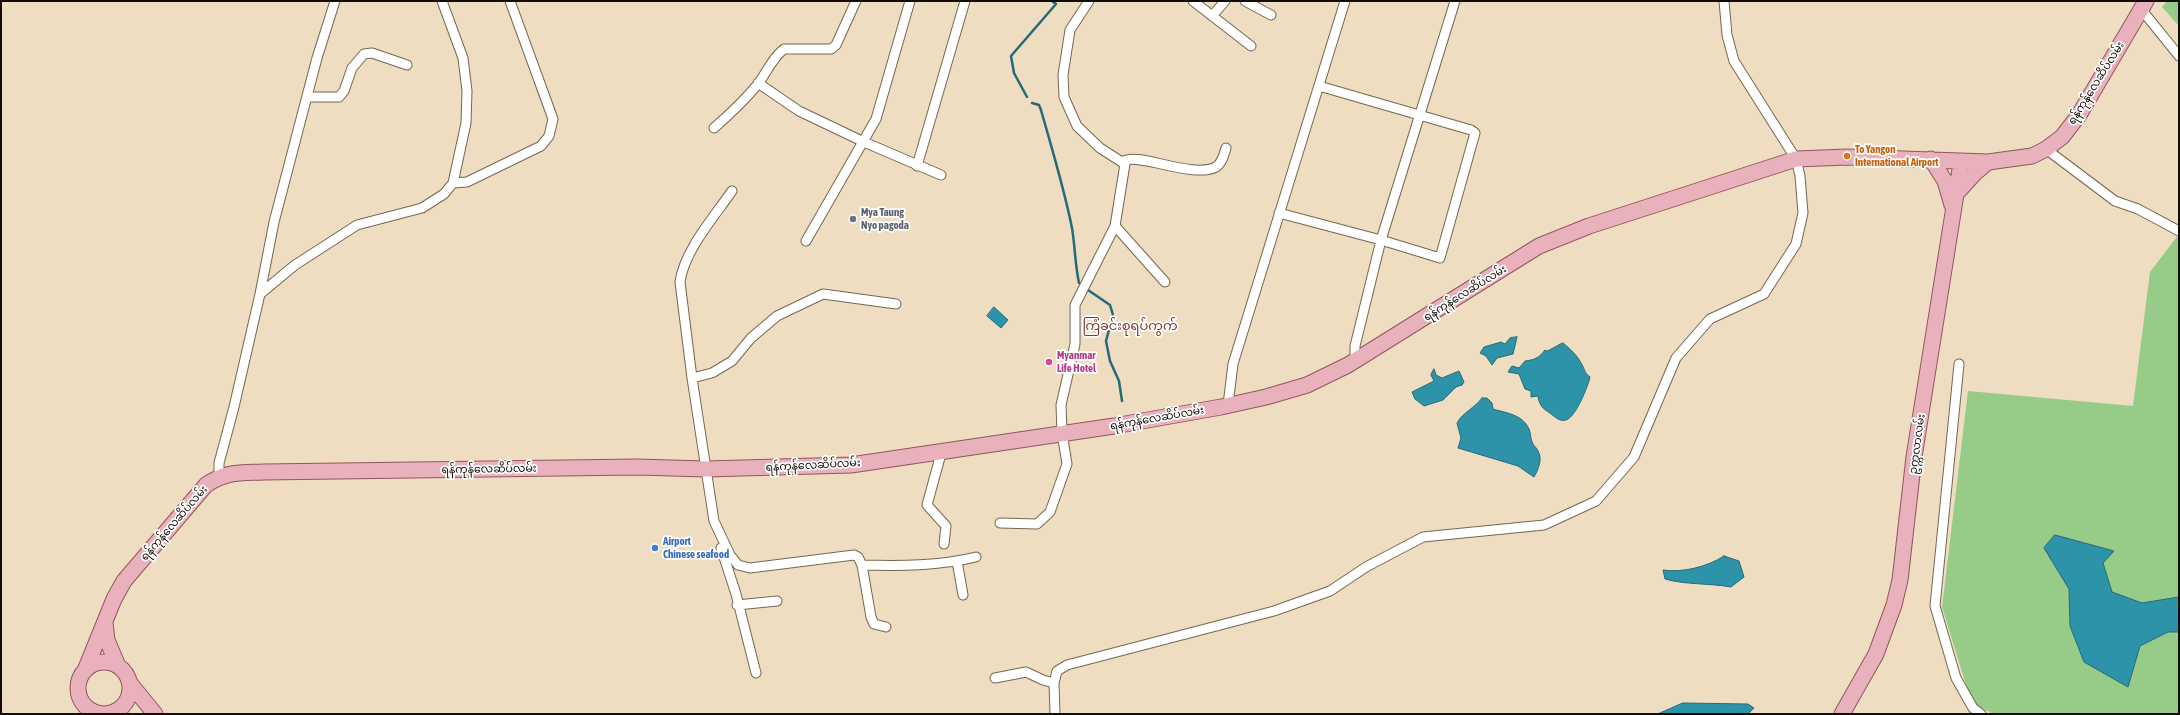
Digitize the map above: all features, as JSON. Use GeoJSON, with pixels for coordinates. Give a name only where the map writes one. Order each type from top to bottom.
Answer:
{"type":"FeatureCollection","features":[{"type":"Feature","properties":{"kind":"main road","name":"ရန်ကုန်လေဆိပ်လမ်း"},"geometry":{"type":"LineString","coordinates":[[86,668],[114,599],[124,581],[206,484],[219,476],[233,473],[264,472],[636,467],[706,469],[851,465],[942,450],[1114,426],[1228,405],[1307,385],[1355,361],[1539,246],[1590,226],[1796,159],[1847,157],[1931,159],[1961,163],[1988,162],[2032,156],[2046,149],[2062,137],[2079,114],[2143,5]]}},
{"type":"Feature","properties":{"kind":"main road"},"geometry":{"type":"LineString","coordinates":[[1931,159],[1945,181],[1954,201],[1975,173],[1988,162]]}},
{"type":"Feature","properties":{"kind":"main road","name":"ဥက္ကလာလမ်း"},"geometry":{"type":"LineString","coordinates":[[1842,714],[1876,654],[1894,605],[1900,580],[1914,457],[1961,163]]}},
{"type":"Feature","properties":{"kind":"main road","name":"ရန်ကုန်လေဆိပ်လမ်း"},"geometry":{"type":"LineString","coordinates":[[105,620],[107,640],[118,666]]}},
{"type":"Feature","properties":{"kind":"main road"},"geometry":{"type":"LineString","coordinates":[[129,682],[128,699],[117,711],[101,714],[84,711],[79,697],[78,684],[81,675],[86,668],[102,662],[118,666],[155,714]]}},
{"type":"Feature","properties":{"kind":"street"},"geometry":{"type":"LineString","coordinates":[[219,476],[221,454],[234,407],[260,294],[274,222],[307,97],[335,1]]}},
{"type":"Feature","properties":{"kind":"street"},"geometry":{"type":"LineString","coordinates":[[260,294],[295,265],[357,225],[422,208],[444,194],[453,183],[466,123],[467,91],[463,58],[442,1]]}},
{"type":"Feature","properties":{"kind":"street"},"geometry":{"type":"LineString","coordinates":[[453,183],[467,182],[541,146],[552,128],[553,119],[510,1]]}},
{"type":"Feature","properties":{"kind":"street"},"geometry":{"type":"LineString","coordinates":[[714,128],[738,108],[758,83],[777,54],[784,49],[825,50],[836,45],[856,1]]}},
{"type":"Feature","properties":{"kind":"street"},"geometry":{"type":"LineString","coordinates":[[806,241],[876,120],[910,1]]}},
{"type":"Feature","properties":{"kind":"street"},"geometry":{"type":"LineString","coordinates":[[917,166],[965,1]]}},
{"type":"Feature","properties":{"kind":"street"},"geometry":{"type":"LineString","coordinates":[[1089,1],[1070,30],[1063,75],[1064,97],[1077,126],[1100,148],[1124,161],[1132,159],[1178,168],[1210,169],[1216,167],[1221,162],[1226,148]]}},
{"type":"Feature","properties":{"kind":"street"},"geometry":{"type":"LineString","coordinates":[[1193,1],[1251,46]]}},
{"type":"Feature","properties":{"kind":"street"},"geometry":{"type":"LineString","coordinates":[[1212,16],[1225,1]]}},
{"type":"Feature","properties":{"kind":"street"},"geometry":{"type":"LineString","coordinates":[[1245,1],[1271,15]]}},
{"type":"Feature","properties":{"kind":"street"},"geometry":{"type":"LineString","coordinates":[[1228,405],[1232,364],[1345,1]]}},
{"type":"Feature","properties":{"kind":"street"},"geometry":{"type":"LineString","coordinates":[[1355,361],[1355,346],[1381,240],[1455,1]]}},
{"type":"Feature","properties":{"kind":"street"},"geometry":{"type":"LineString","coordinates":[[1054,714],[1054,683],[1057,671],[1067,665],[1274,611],[1330,591],[1366,567],[1423,537],[1544,525],[1596,501],[1634,457],[1676,358],[1710,319],[1764,294],[1796,244],[1803,214],[1800,176],[1796,159],[1734,61],[1727,35],[1724,1]]}},
{"type":"Feature","properties":{"kind":"street"},"geometry":{"type":"LineString","coordinates":[[2143,5],[2179,48]]}},
{"type":"Feature","properties":{"kind":"street"},"geometry":{"type":"LineString","coordinates":[[2143,5],[2179,56]]}},
{"type":"Feature","properties":{"kind":"street"},"geometry":{"type":"LineString","coordinates":[[307,97],[339,97],[344,91],[352,68],[364,54],[372,53],[407,65]]}},
{"type":"Feature","properties":{"kind":"street"},"geometry":{"type":"LineString","coordinates":[[758,83],[799,111],[917,166],[941,175]]}},
{"type":"Feature","properties":{"kind":"street"},"geometry":{"type":"LineString","coordinates":[[1279,213],[1381,240],[1440,258],[1475,133],[1318,86]]}},
{"type":"Feature","properties":{"kind":"street"},"geometry":{"type":"LineString","coordinates":[[2046,149],[2115,201],[2138,209],[2179,231]]}},
{"type":"Feature","properties":{"kind":"street"},"geometry":{"type":"LineString","coordinates":[[1000,524],[1037,524],[1050,512],[1067,464],[1062,433],[1061,404],[1075,344],[1075,305],[1115,226],[1125,164],[1124,161]]}},
{"type":"Feature","properties":{"kind":"street"},"geometry":{"type":"LineString","coordinates":[[732,190],[682,268],[680,282],[692,378],[714,521],[730,555],[738,565],[750,568],[854,555],[858,557],[862,565],[871,617],[874,624],[886,627]]}},
{"type":"Feature","properties":{"kind":"street"},"geometry":{"type":"LineString","coordinates":[[1115,226],[1165,282]]}},
{"type":"Feature","properties":{"kind":"street"},"geometry":{"type":"LineString","coordinates":[[692,378],[712,373],[732,361],[751,338],[777,316],[823,294],[896,304]]}},
{"type":"Feature","properties":{"kind":"street"},"geometry":{"type":"LineString","coordinates":[[1959,364],[1935,606],[1956,678],[1972,708],[1981,714]]}},
{"type":"Feature","properties":{"kind":"street"},"geometry":{"type":"LineString","coordinates":[[942,450],[927,505],[946,526],[944,544]]}},
{"type":"Feature","properties":{"kind":"street"},"geometry":{"type":"LineString","coordinates":[[719,533],[719,539],[756,673]]}},
{"type":"Feature","properties":{"kind":"street"},"geometry":{"type":"LineString","coordinates":[[862,565],[906,566],[957,561],[976,557]]}},
{"type":"Feature","properties":{"kind":"street"},"geometry":{"type":"LineString","coordinates":[[957,561],[963,595]]}},
{"type":"Feature","properties":{"kind":"street"},"geometry":{"type":"LineString","coordinates":[[738,605],[777,600]]}},
{"type":"Feature","properties":{"kind":"street"},"geometry":{"type":"LineString","coordinates":[[995,678],[1026,672],[1043,680],[1054,683]]}},
{"type":"Feature","properties":{"kind":"green space"},"geometry":{"type":"Polygon","coordinates":[[[2167,1],[2179,1],[2179,26],[2162,7],[2167,1]]]}},
{"type":"Feature","properties":{"kind":"green space"},"geometry":{"type":"Polygon","coordinates":[[[2179,234],[2179,714],[1993,714],[1971,701],[1942,607],[1968,391],[2133,406],[2150,272],[2179,234]]]}},
{"type":"Feature","properties":{"kind":"water"},"geometry":{"type":"Polygon","coordinates":[[[994,307],[1008,320],[1001,328],[987,316],[994,307]]]}},
{"type":"Feature","properties":{"kind":"water"},"geometry":{"type":"Polygon","coordinates":[[[1517,337],[1513,354],[1497,358],[1492,365],[1486,356],[1480,353],[1484,347],[1501,342],[1505,344],[1510,338],[1517,337]]]}},
{"type":"Feature","properties":{"kind":"water"},"geometry":{"type":"Polygon","coordinates":[[[1563,343],[1577,357],[1590,377],[1584,394],[1574,413],[1566,420],[1558,419],[1543,408],[1539,402],[1538,396],[1531,397],[1531,391],[1525,389],[1519,374],[1508,372],[1512,366],[1519,368],[1525,361],[1536,358],[1545,350],[1547,351],[1563,343]]]}},
{"type":"Feature","properties":{"kind":"water"},"geometry":{"type":"Polygon","coordinates":[[[1434,369],[1436,375],[1442,378],[1459,371],[1464,382],[1462,385],[1456,387],[1443,400],[1424,406],[1415,399],[1412,392],[1434,381],[1431,375],[1434,369]]]}},
{"type":"Feature","properties":{"kind":"water"},"geometry":{"type":"Polygon","coordinates":[[[1482,398],[1487,398],[1492,403],[1493,409],[1518,417],[1526,424],[1530,431],[1533,445],[1538,450],[1540,457],[1538,468],[1534,477],[1518,466],[1458,448],[1461,438],[1457,423],[1462,416],[1482,398]]]}},
{"type":"Feature","properties":{"kind":"water"},"geometry":{"type":"Polygon","coordinates":[[[2055,535],[2114,551],[2103,563],[2112,592],[2142,603],[2179,597],[2179,632],[2168,632],[2140,646],[2128,687],[2084,662],[2070,626],[2069,589],[2044,548],[2055,535]]]}},
{"type":"Feature","properties":{"kind":"water"},"geometry":{"type":"Polygon","coordinates":[[[1724,556],[1739,561],[1744,577],[1731,587],[1665,579],[1663,570],[1686,570],[1702,566],[1724,556]]]}},
{"type":"Feature","properties":{"kind":"water"},"geometry":{"type":"Polygon","coordinates":[[[1683,703],[1748,704],[1754,708],[1748,714],[1658,714],[1683,703]]]}},
{"type":"Feature","properties":{"kind":"waterway"},"geometry":{"type":"LineString","coordinates":[[1027,97],[1014,73],[1011,56],[1056,4],[1052,1]]}},
{"type":"Feature","properties":{"kind":"waterway"},"geometry":{"type":"LineString","coordinates":[[1032,103],[1039,105],[1041,110],[1062,183],[1072,228],[1079,283]]}},
{"type":"Feature","properties":{"kind":"waterway"},"geometry":{"type":"LineString","coordinates":[[1088,290],[1110,305],[1113,315],[1106,341],[1110,361],[1119,381],[1122,401]]}},
{"type":"Feature","properties":{"kind":"place","name":"To Yangon International Airport"},"geometry":{"type":"Point","coordinates":[1847,156]}},
{"type":"Feature","properties":{"kind":"place","name":"Mya Taung Nyo pagoda"},"geometry":{"type":"Point","coordinates":[853,219]}},
{"type":"Feature","properties":{"kind":"place","name":"Myanmar Life Hotel"},"geometry":{"type":"Point","coordinates":[1049,362]}},
{"type":"Feature","properties":{"kind":"place","name":"Airport Chinese seafood"},"geometry":{"type":"Point","coordinates":[655,548]}},
{"type":"Feature","properties":{"kind":"district","name":"ကြံခင်းစုရပ်ကွက်"},"geometry":{"type":"Point","coordinates":[1130,326]}}]}
